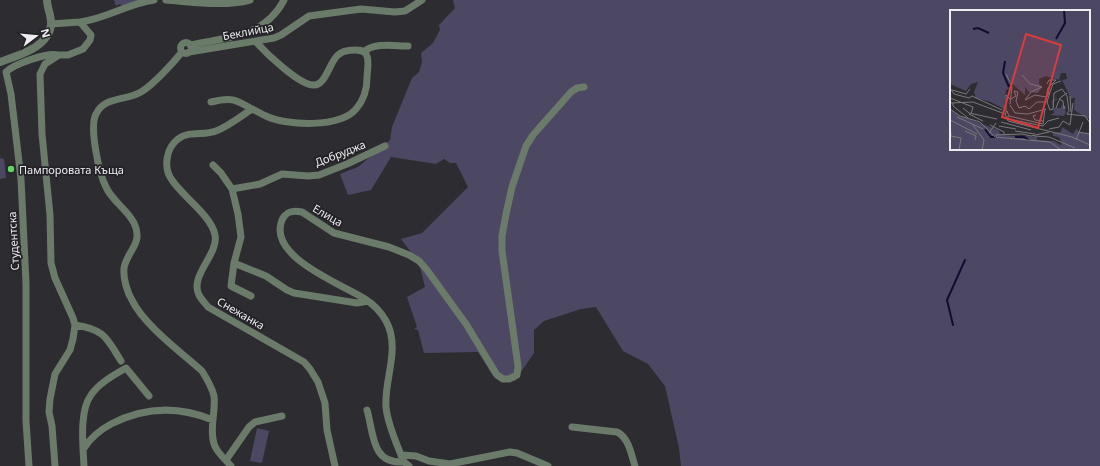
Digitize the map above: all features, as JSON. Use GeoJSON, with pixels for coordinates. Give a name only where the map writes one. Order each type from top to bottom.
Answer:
{"type":"FeatureCollection","features":[{"type":"Feature","properties":{"kind":"street"},"geometry":{"type":"LineString","coordinates":[[0,62],[32,49],[43,40],[51,26],[46,0]]}},
{"type":"Feature","properties":{"kind":"street"},"geometry":{"type":"LineString","coordinates":[[51,26],[94,21],[137,4],[154,0]]}},
{"type":"Feature","properties":{"kind":"street"},"geometry":{"type":"LineString","coordinates":[[166,0],[205,4],[243,2],[250,0]]}},
{"type":"Feature","properties":{"kind":"street"},"geometry":{"type":"LineString","coordinates":[[231,466],[214,445],[212,436],[212,420],[214,398],[209,382],[202,371],[140,314],[131,300],[125,282],[124,269],[126,259],[136,245],[137,233],[128,214],[111,196],[105,187],[97,159],[94,140],[94,119],[99,108],[109,101],[140,93],[187,50],[246,34],[272,17],[279,10],[284,0]]}},
{"type":"Feature","properties":{"kind":"street","name":"Беклийца"},"geometry":{"type":"LineString","coordinates":[[187,50],[256,42],[281,35],[309,16],[361,9],[395,12],[405,11],[422,0]]}},
{"type":"Feature","properties":{"kind":"street"},"geometry":{"type":"LineString","coordinates":[[55,466],[52,426],[49,412],[50,399],[55,374],[70,350],[75,325],[55,278],[51,263],[50,215],[42,134],[40,74],[45,64],[59,55],[68,56],[83,50],[90,40],[91,35],[80,22]]}},
{"type":"Feature","properties":{"kind":"street"},"geometry":{"type":"LineString","coordinates":[[211,102],[225,99],[237,100],[266,117],[283,121],[315,124],[329,122],[350,114],[356,109],[363,99],[367,84],[368,60],[367,55],[364,52],[354,50],[346,51],[337,55],[320,84],[315,85],[303,82],[268,55],[256,42]]}},
{"type":"Feature","properties":{"kind":"street"},"geometry":{"type":"LineString","coordinates":[[364,52],[376,46],[408,46]]}},
{"type":"Feature","properties":{"kind":"street","name":"Студентска"},"geometry":{"type":"LineString","coordinates":[[29,466],[26,421],[26,283],[21,179],[11,94],[6,72],[9,69],[49,54],[59,55]]}},
{"type":"Feature","properties":{"kind":"street","name":"Елица"},"geometry":{"type":"LineString","coordinates":[[405,461],[386,409],[386,388],[392,357],[392,342],[386,321],[380,312],[366,300],[311,269],[290,253],[282,242],[280,232],[282,220],[287,212],[296,210],[302,212],[334,234],[389,247],[414,258],[427,270],[466,324],[497,375],[504,379],[509,379],[517,375],[518,366],[502,251],[502,236],[512,187],[526,146],[533,135],[571,92],[577,88],[584,87]]}},
{"type":"Feature","properties":{"kind":"street","name":"Снежанка"},"geometry":{"type":"LineString","coordinates":[[252,109],[215,132],[191,133],[178,138],[172,144],[167,154],[167,165],[171,179],[209,222],[215,234],[216,240],[214,246],[197,284],[198,294],[208,307],[304,362],[310,369],[318,382],[325,403],[327,430],[336,466]]}},
{"type":"Feature","properties":{"kind":"street","name":"Добруджа"},"geometry":{"type":"LineString","coordinates":[[232,189],[260,184],[282,174],[308,176],[319,175],[348,164],[385,146]]}},
{"type":"Feature","properties":{"kind":"street"},"geometry":{"type":"LineString","coordinates":[[213,165],[221,173],[232,189],[238,214],[240,237],[234,263],[231,286],[251,296]]}},
{"type":"Feature","properties":{"kind":"street"},"geometry":{"type":"LineString","coordinates":[[234,263],[266,276],[294,293],[357,303],[366,300]]}},
{"type":"Feature","properties":{"kind":"street"},"geometry":{"type":"LineString","coordinates":[[75,325],[87,327],[101,333],[109,342],[121,361]]}},
{"type":"Feature","properties":{"kind":"street"},"geometry":{"type":"LineString","coordinates":[[84,466],[83,423],[91,394],[108,378],[126,368],[149,396]]}},
{"type":"Feature","properties":{"kind":"street"},"geometry":{"type":"LineString","coordinates":[[84,448],[96,434],[125,418],[150,411],[164,410],[200,415],[212,420]]}},
{"type":"Feature","properties":{"kind":"street"},"geometry":{"type":"LineString","coordinates":[[367,410],[376,448],[381,456],[387,460],[394,462],[405,461],[416,456],[429,461],[450,464],[510,452],[517,453],[548,466]]}},
{"type":"Feature","properties":{"kind":"street"},"geometry":{"type":"LineString","coordinates":[[226,460],[249,426],[255,422],[282,416]]}},
{"type":"Feature","properties":{"kind":"street"},"geometry":{"type":"LineString","coordinates":[[572,427],[620,433],[627,440],[635,466]]}},
{"type":"Feature","properties":{"kind":"shaded area"},"geometry":{"type":"Polygon","coordinates":[[[114,0],[141,0],[122,7],[120,4],[116,6],[114,0]]]}},
{"type":"Feature","properties":{"kind":"shaded area"},"geometry":{"type":"Polygon","coordinates":[[[453,0],[1100,0],[1100,466],[681,466],[679,448],[665,386],[648,364],[623,351],[596,307],[581,309],[544,321],[534,330],[534,353],[515,381],[493,376],[478,352],[424,353],[418,330],[414,329],[417,327],[407,297],[425,287],[419,263],[401,239],[422,233],[468,187],[456,163],[450,163],[444,159],[436,164],[391,157],[371,190],[348,195],[340,174],[358,167],[390,140],[392,127],[412,78],[419,72],[422,62],[421,53],[433,43],[440,30],[439,25],[455,8],[453,0]]]}},
{"type":"Feature","properties":{"kind":"shaded area"},"geometry":{"type":"Polygon","coordinates":[[[0,158],[4,159],[6,178],[0,179],[0,158]]]}},
{"type":"Feature","properties":{"kind":"shaded area"},"geometry":{"type":"Polygon","coordinates":[[[257,428],[269,431],[262,463],[250,461],[257,428]]]}},
{"type":"Feature","properties":{"kind":"waterway"},"geometry":{"type":"LineString","coordinates":[[953,325],[947,300],[965,260]]}},
{"type":"Feature","properties":{"kind":"place","name":"Пампоровата Къща"},"geometry":{"type":"Point","coordinates":[11,169]}}]}
